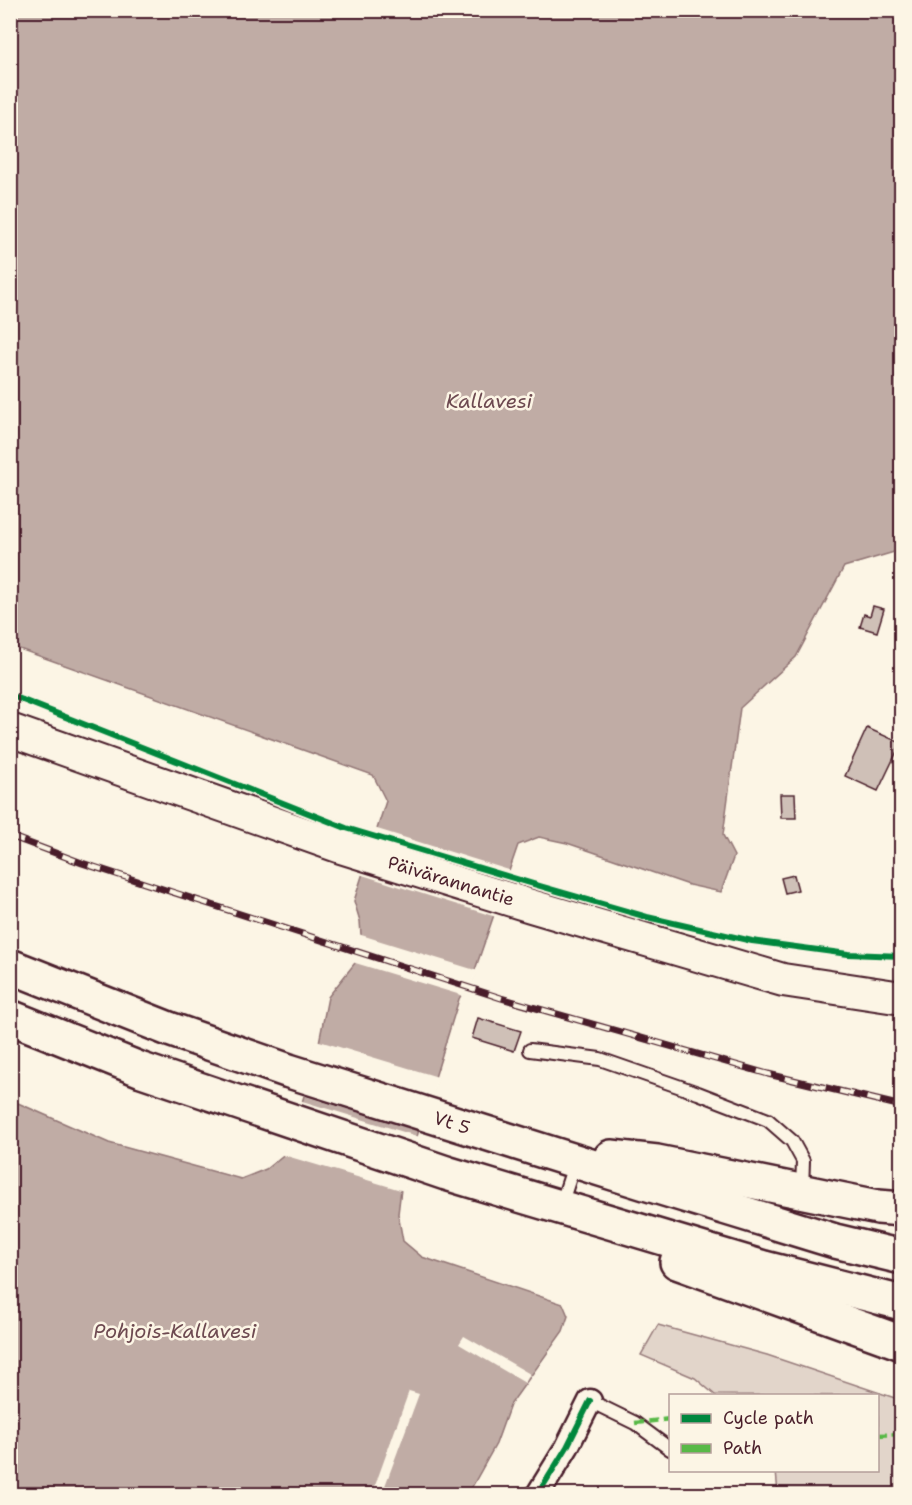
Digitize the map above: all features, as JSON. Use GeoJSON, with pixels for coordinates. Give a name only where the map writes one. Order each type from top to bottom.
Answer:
{"type":"FeatureCollection","features":[{"type":"Feature","properties":{"kind":"highway","name":"Vt 5"},"geometry":{"type":"LineString","coordinates":[[10,966],[169,1029],[289,1071],[835,1241],[902,1257]]}},
{"type":"Feature","properties":{"kind":"highway"},"geometry":{"type":"LineString","coordinates":[[10,1017],[142,1070],[446,1173],[823,1284],[902,1303]]}},
{"type":"Feature","properties":{"kind":"highway"},"geometry":{"type":"LineString","coordinates":[[533,1148],[657,1162],[902,1209]]}},
{"type":"Feature","properties":{"kind":"highway"},"geometry":{"type":"LineString","coordinates":[[596,1219],[685,1267],[902,1343]]}},
{"type":"Feature","properties":{"kind":"main road","name":"Päivärannantie"},"geometry":{"type":"LineString","coordinates":[[10,730],[341,847],[531,906],[783,980],[902,998]]}},
{"type":"Feature","properties":{"kind":"street"},"geometry":{"type":"LineString","coordinates":[[538,1494],[567,1447],[590,1401]]}},
{"type":"Feature","properties":{"kind":"lane"},"geometry":{"type":"LineString","coordinates":[[530,1050],[600,1059],[768,1120],[792,1140],[804,1161],[802,1191]]}},
{"type":"Feature","properties":{"kind":"lane"},"geometry":{"type":"LineString","coordinates":[[560,1208],[575,1161]]}},
{"type":"Feature","properties":{"kind":"lane"},"geometry":{"type":"LineString","coordinates":[[590,1401],[635,1423],[669,1448]]}},
{"type":"Feature","properties":{"kind":"shaded area"},"geometry":{"type":"Polygon","coordinates":[[[658,1325],[767,1355],[901,1400],[901,1494],[778,1494],[776,1472],[879,1472],[879,1394],[714,1394],[695,1378],[641,1355],[658,1325]]]}},
{"type":"Feature","properties":{"kind":"water","name":"Kallavesi"},"geometry":{"type":"Polygon","coordinates":[[[11,11],[901,11],[901,550],[844,567],[796,657],[740,708],[723,835],[734,856],[721,892],[689,885],[567,843],[539,837],[518,845],[475,970],[459,999],[401,1189],[398,1214],[403,1241],[422,1257],[563,1304],[568,1316],[563,1331],[510,1405],[496,1444],[468,1494],[11,1494],[11,1100],[109,1143],[241,1179],[266,1169],[287,1152],[317,1053],[328,997],[355,963],[361,935],[360,921],[354,901],[386,801],[373,775],[11,646],[11,11]]]}},
{"type":"Feature","properties":{"kind":"pier"},"geometry":{"type":"Polygon","coordinates":[[[374,828],[512,871],[496,917],[359,874],[374,828]]]}},
{"type":"Feature","properties":{"kind":"pier"},"geometry":{"type":"Polygon","coordinates":[[[358,934],[478,971],[464,996],[352,962],[358,934]]]}},
{"type":"Feature","properties":{"kind":"pier"},"geometry":{"type":"Polygon","coordinates":[[[316,1040],[438,1077],[422,1132],[301,1095],[316,1040]]]}},
{"type":"Feature","properties":{"kind":"pier"},"geometry":{"type":"Polygon","coordinates":[[[299,1100],[420,1137],[404,1191],[280,1154],[284,1151],[299,1100]]]}},
{"type":"Feature","properties":{"kind":"pier"},"geometry":{"type":"Polygon","coordinates":[[[464,1336],[530,1374],[525,1383],[459,1344],[464,1336]]]}},
{"type":"Feature","properties":{"kind":"pier"},"geometry":{"type":"Polygon","coordinates":[[[409,1391],[419,1394],[382,1494],[372,1494],[409,1391]]]}},
{"type":"Feature","properties":{"kind":"building"},"geometry":{"type":"Polygon","coordinates":[[[873,606],[884,609],[877,632],[860,627],[864,614],[870,616],[873,606]]]}},
{"type":"Feature","properties":{"kind":"building"},"geometry":{"type":"Polygon","coordinates":[[[867,728],[901,743],[878,791],[845,776],[867,728]]]}},
{"type":"Feature","properties":{"kind":"building"},"geometry":{"type":"Polygon","coordinates":[[[780,794],[795,794],[796,818],[781,818],[780,794]]]}},
{"type":"Feature","properties":{"kind":"building"},"geometry":{"type":"Polygon","coordinates":[[[794,875],[798,890],[785,893],[781,878],[794,875]]]}},
{"type":"Feature","properties":{"kind":"building"},"geometry":{"type":"Polygon","coordinates":[[[478,1018],[521,1031],[514,1051],[472,1038],[478,1018]]]}},
{"type":"Feature","properties":{"kind":"railway"},"geometry":{"type":"LineString","coordinates":[[10,836],[82,863],[501,998],[768,1074],[902,1106]]}},
{"type":"Feature","properties":{"kind":"marked path"},"geometry":{"type":"LineString","coordinates":[[635,1423],[669,1419]]}},
{"type":"Feature","properties":{"kind":"marked path"},"geometry":{"type":"LineString","coordinates":[[879,1435],[902,1434]]}},
{"type":"Feature","properties":{"kind":"cycle path"},"geometry":{"type":"LineString","coordinates":[[10,695],[346,828],[540,886],[647,917],[752,941],[848,954],[902,956]]}},
{"type":"Feature","properties":{"kind":"cycle path"},"geometry":{"type":"LineString","coordinates":[[538,1494],[567,1447],[590,1401]]}},
{"type":"Feature","properties":{"kind":"water label","name":"Pohjois-Kallavesi"},"geometry":{"type":"Point","coordinates":[175,1331]}}]}
